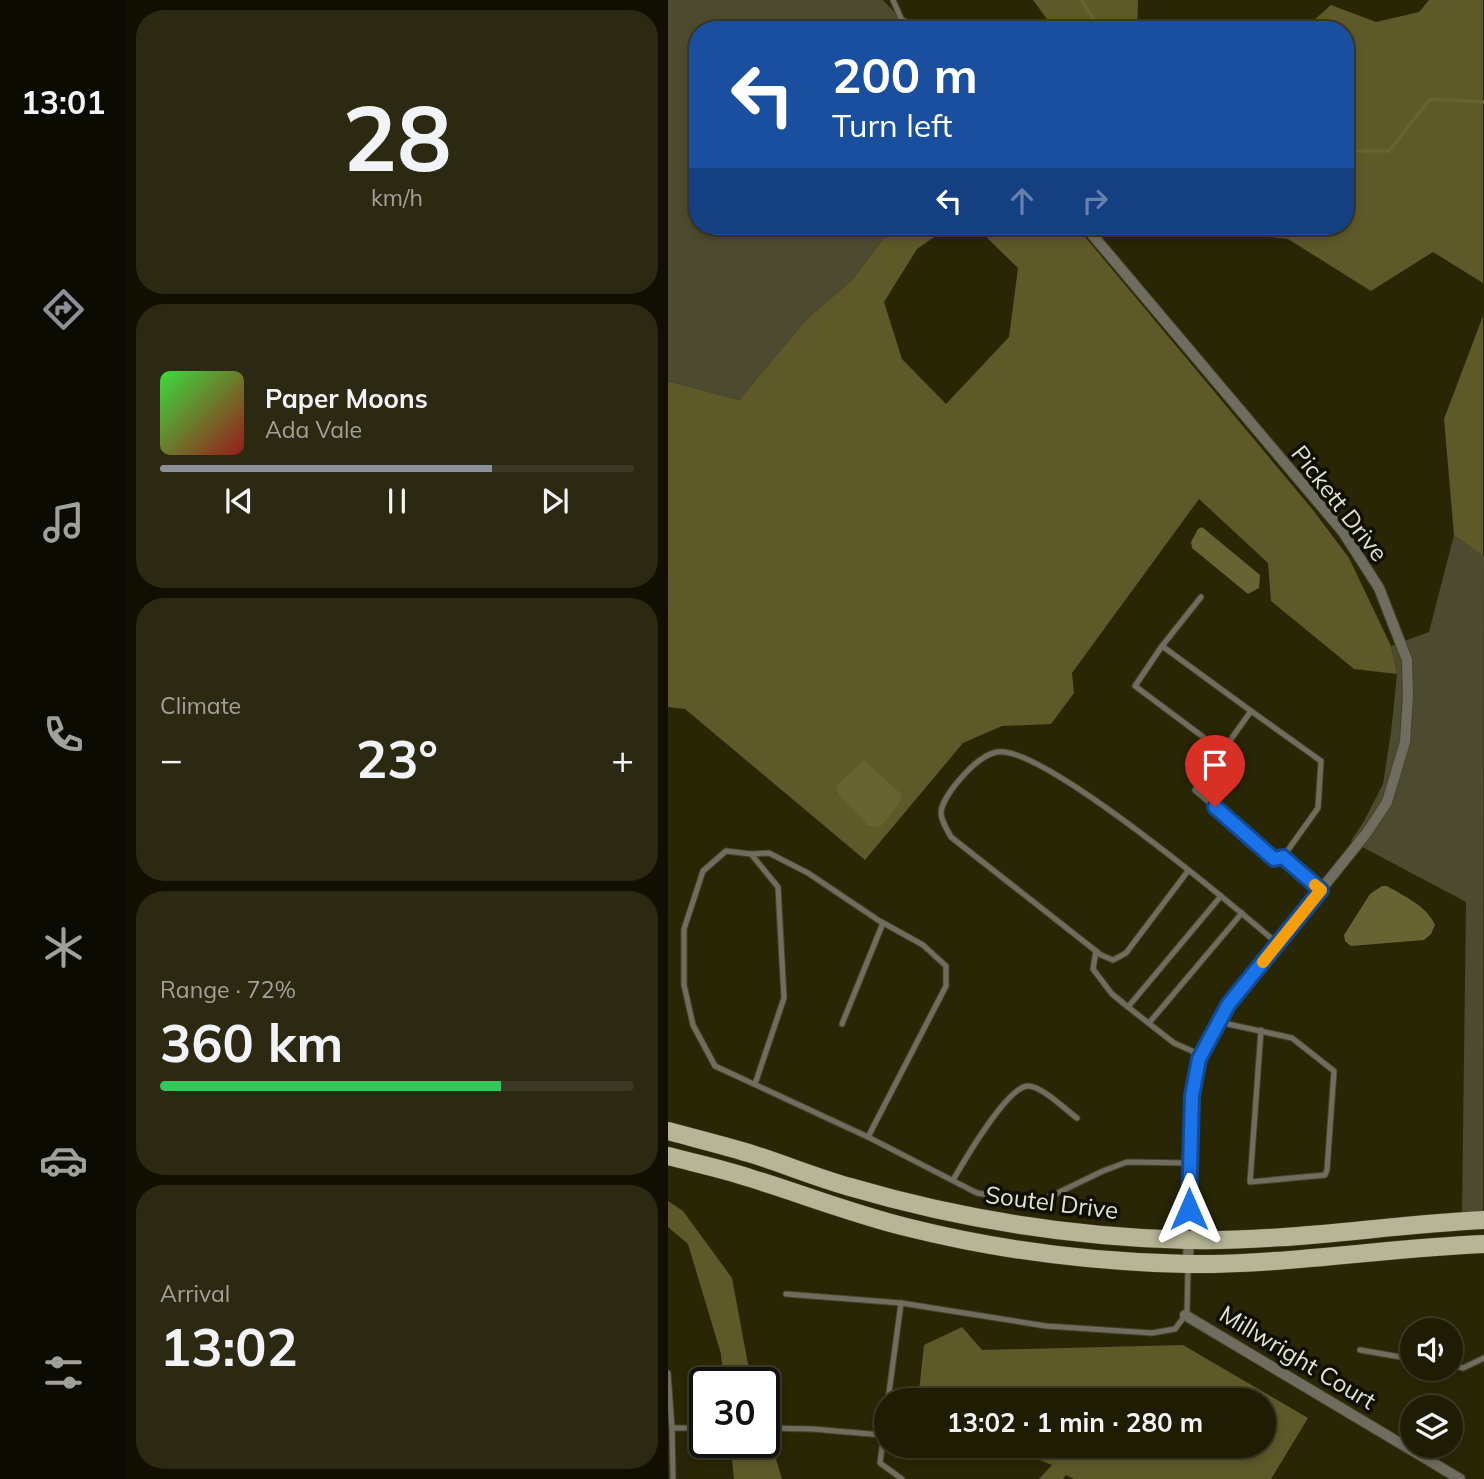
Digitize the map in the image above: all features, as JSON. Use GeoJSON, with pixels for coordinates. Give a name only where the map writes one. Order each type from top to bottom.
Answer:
{"type":"FeatureCollection","features":[{"type":"Feature","properties":{"kind":"main road","name":"Soutel Drive"},"geometry":{"type":"LineString","coordinates":[[668,1131],[753,1154],[848,1187],[960,1214],[1023,1226],[1086,1233],[1188,1240],[1259,1238],[1484,1220]]}},
{"type":"Feature","properties":{"kind":"main road","name":"Soutel Drive"},"geometry":{"type":"LineString","coordinates":[[668,1156],[748,1177],[842,1209],[953,1237],[1081,1257],[1188,1264],[1258,1262],[1419,1247],[1484,1244]]}},
{"type":"Feature","properties":{"kind":"street","name":"Pickett Drive"},"geometry":{"type":"LineString","coordinates":[[1093,235],[1343,533],[1379,589],[1406,660],[1408,696],[1405,743],[1387,802],[1365,835],[1228,1005],[1201,1055],[1192,1096],[1188,1264]]}},
{"type":"Feature","properties":{"kind":"street","name":"Millwright Court"},"geometry":{"type":"LineString","coordinates":[[1185,1315],[1460,1479]]}},
{"type":"Feature","properties":{"kind":"lane"},"geometry":{"type":"LineString","coordinates":[[893,0],[902,21]]}},
{"type":"Feature","properties":{"kind":"lane"},"geometry":{"type":"LineString","coordinates":[[1201,597],[1162,646],[1135,686],[1222,751]]}},
{"type":"Feature","properties":{"kind":"lane"},"geometry":{"type":"LineString","coordinates":[[1162,646],[1321,761],[1318,808],[1283,857],[1274,859],[1195,790],[1251,711]]}},
{"type":"Feature","properties":{"kind":"lane"},"geometry":{"type":"LineString","coordinates":[[1188,871],[1126,953],[1113,960],[1096,951],[951,837],[940,818],[941,806],[956,785],[980,760],[995,752],[1012,752],[1050,770],[1091,797],[1221,896],[1278,944]]}},
{"type":"Feature","properties":{"kind":"lane"},"geometry":{"type":"LineString","coordinates":[[868,1137],[946,986],[946,966],[923,945],[883,923],[798,868],[768,853],[726,851],[703,871],[684,929],[684,985],[693,1025],[715,1066],[868,1137],[977,1193],[1011,1199],[1047,1198],[1127,1162],[1189,1163]]}},
{"type":"Feature","properties":{"kind":"lane"},"geometry":{"type":"LineString","coordinates":[[751,854],[778,887],[784,998],[755,1084]]}},
{"type":"Feature","properties":{"kind":"lane"},"geometry":{"type":"LineString","coordinates":[[1283,857],[1321,890]]}},
{"type":"Feature","properties":{"kind":"lane"},"geometry":{"type":"LineString","coordinates":[[1128,1007],[1221,896]]}},
{"type":"Feature","properties":{"kind":"lane"},"geometry":{"type":"LineString","coordinates":[[1149,1023],[1242,913]]}},
{"type":"Feature","properties":{"kind":"lane"},"geometry":{"type":"LineString","coordinates":[[842,1024],[883,923]]}},
{"type":"Feature","properties":{"kind":"lane"},"geometry":{"type":"LineString","coordinates":[[1096,951],[1093,969],[1112,993],[1174,1043],[1201,1055]]}},
{"type":"Feature","properties":{"kind":"lane"},"geometry":{"type":"LineString","coordinates":[[1219,1022],[1261,1030],[1292,1038],[1334,1071],[1325,1175],[1250,1182],[1261,1030]]}},
{"type":"Feature","properties":{"kind":"lane"},"geometry":{"type":"LineString","coordinates":[[953,1180],[979,1136],[1016,1091],[1028,1086],[1041,1090],[1077,1118]]}},
{"type":"Feature","properties":{"kind":"lane"},"geometry":{"type":"LineString","coordinates":[[786,1294],[901,1303],[1046,1326],[1152,1333],[1176,1329],[1185,1315],[1188,1264]]}},
{"type":"Feature","properties":{"kind":"lane"},"geometry":{"type":"LineString","coordinates":[[890,1388],[901,1303]]}},
{"type":"Feature","properties":{"kind":"lane"},"geometry":{"type":"LineString","coordinates":[[1359,1350],[1400,1357]]}},
{"type":"Feature","properties":{"kind":"lane"},"geometry":{"type":"LineString","coordinates":[[1463,1368],[1484,1358]]}},
{"type":"Feature","properties":{"kind":"lane"},"geometry":{"type":"LineString","coordinates":[[668,1373],[673,1479]]}},
{"type":"Feature","properties":{"kind":"lane"},"geometry":{"type":"LineString","coordinates":[[672,1428],[689,1428]]}},
{"type":"Feature","properties":{"kind":"lane"},"geometry":{"type":"LineString","coordinates":[[780,1429],[874,1435]]}},
{"type":"Feature","properties":{"kind":"lane"},"geometry":{"type":"LineString","coordinates":[[880,1458],[880,1462],[902,1479]]}},
{"type":"Feature","properties":{"kind":"shaded area"},"geometry":{"type":"Polygon","coordinates":[[[668,0],[883,0],[903,21],[689,21],[689,235],[886,235],[852,280],[806,320],[739,400],[668,381],[668,0]]]}},
{"type":"Feature","properties":{"kind":"shaded area"},"geometry":{"type":"Polygon","coordinates":[[[1033,0],[1138,0],[1137,21],[1048,21],[1033,0]]]}},
{"type":"Feature","properties":{"kind":"shaded area"},"geometry":{"type":"Polygon","coordinates":[[[1429,0],[1483,0],[1483,283],[1433,252],[1371,291],[1288,239],[1253,235],[1354,235],[1354,21],[1313,21],[1331,5],[1376,22],[1419,12],[1429,0]]]}},
{"type":"Feature","properties":{"kind":"shaded area"},"geometry":{"type":"Polygon","coordinates":[[[886,235],[937,235],[917,249],[884,302],[902,359],[946,404],[1009,337],[1018,268],[984,235],[1084,235],[1313,510],[1349,558],[1391,646],[1397,674],[1354,669],[1271,601],[1268,563],[1199,499],[1072,673],[1074,693],[1051,724],[1002,726],[963,743],[865,860],[685,709],[668,707],[668,381],[739,400],[806,320],[852,280],[886,235]]]}},
{"type":"Feature","properties":{"kind":"shaded area"},"geometry":{"type":"Polygon","coordinates":[[[1483,316],[1483,556],[1454,535],[1444,419],[1483,316]]]}},
{"type":"Feature","properties":{"kind":"shaded area"},"geometry":{"type":"Polygon","coordinates":[[[1202,527],[1260,575],[1259,588],[1248,594],[1192,548],[1191,542],[1202,527]]]}},
{"type":"Feature","properties":{"kind":"shaded area"},"geometry":{"type":"Polygon","coordinates":[[[1454,535],[1484,556],[1483,1213],[1462,1213],[1466,902],[1351,841],[1383,784],[1397,674],[1391,646],[1429,632],[1454,535]]]}},
{"type":"Feature","properties":{"kind":"shaded area"},"geometry":{"type":"Polygon","coordinates":[[[864,760],[901,794],[901,801],[880,827],[868,825],[840,797],[836,786],[864,760]]]}},
{"type":"Feature","properties":{"kind":"shaded area"},"geometry":{"type":"Polygon","coordinates":[[[1382,886],[1408,898],[1427,912],[1435,925],[1431,934],[1424,940],[1351,946],[1345,941],[1344,935],[1370,894],[1382,886]]]}},
{"type":"Feature","properties":{"kind":"shaded area"},"geometry":{"type":"Polygon","coordinates":[[[668,1201],[683,1211],[732,1278],[749,1367],[722,1367],[721,1354],[688,1244],[668,1227],[668,1201]]]}},
{"type":"Feature","properties":{"kind":"shaded area"},"geometry":{"type":"Polygon","coordinates":[[[962,1327],[982,1350],[1183,1345],[1257,1388],[919,1388],[924,1345],[962,1327]]]}},
{"type":"Feature","properties":{"kind":"shaded area"},"geometry":{"type":"Polygon","coordinates":[[[1276,1399],[1308,1418],[1271,1479],[1074,1479],[1066,1475],[1063,1479],[1039,1479],[1052,1465],[1035,1458],[1276,1458],[1276,1399]]]}},
{"type":"Feature","properties":{"kind":"shaded area"},"geometry":{"type":"Polygon","coordinates":[[[732,1458],[776,1458],[782,1479],[734,1479],[732,1458]]]}},
{"type":"Feature","properties":{"kind":"waterway"},"geometry":{"type":"LineString","coordinates":[[1081,0],[1095,21]]}},
{"type":"Feature","properties":{"kind":"waterway"},"geometry":{"type":"LineString","coordinates":[[1354,151],[1389,151],[1430,99],[1484,102]]}},
{"type":"Feature","properties":{"kind":"slow traffic"},"geometry":{"type":"LineString","coordinates":[[1263,962],[1321,890],[1315,885]]}},
{"type":"Feature","properties":{"kind":"route"},"geometry":{"type":"LineString","coordinates":[[1189,1209],[1192,1096],[1199,1059],[1228,1005],[1321,890],[1283,857],[1274,859],[1215,807]]}}]}
